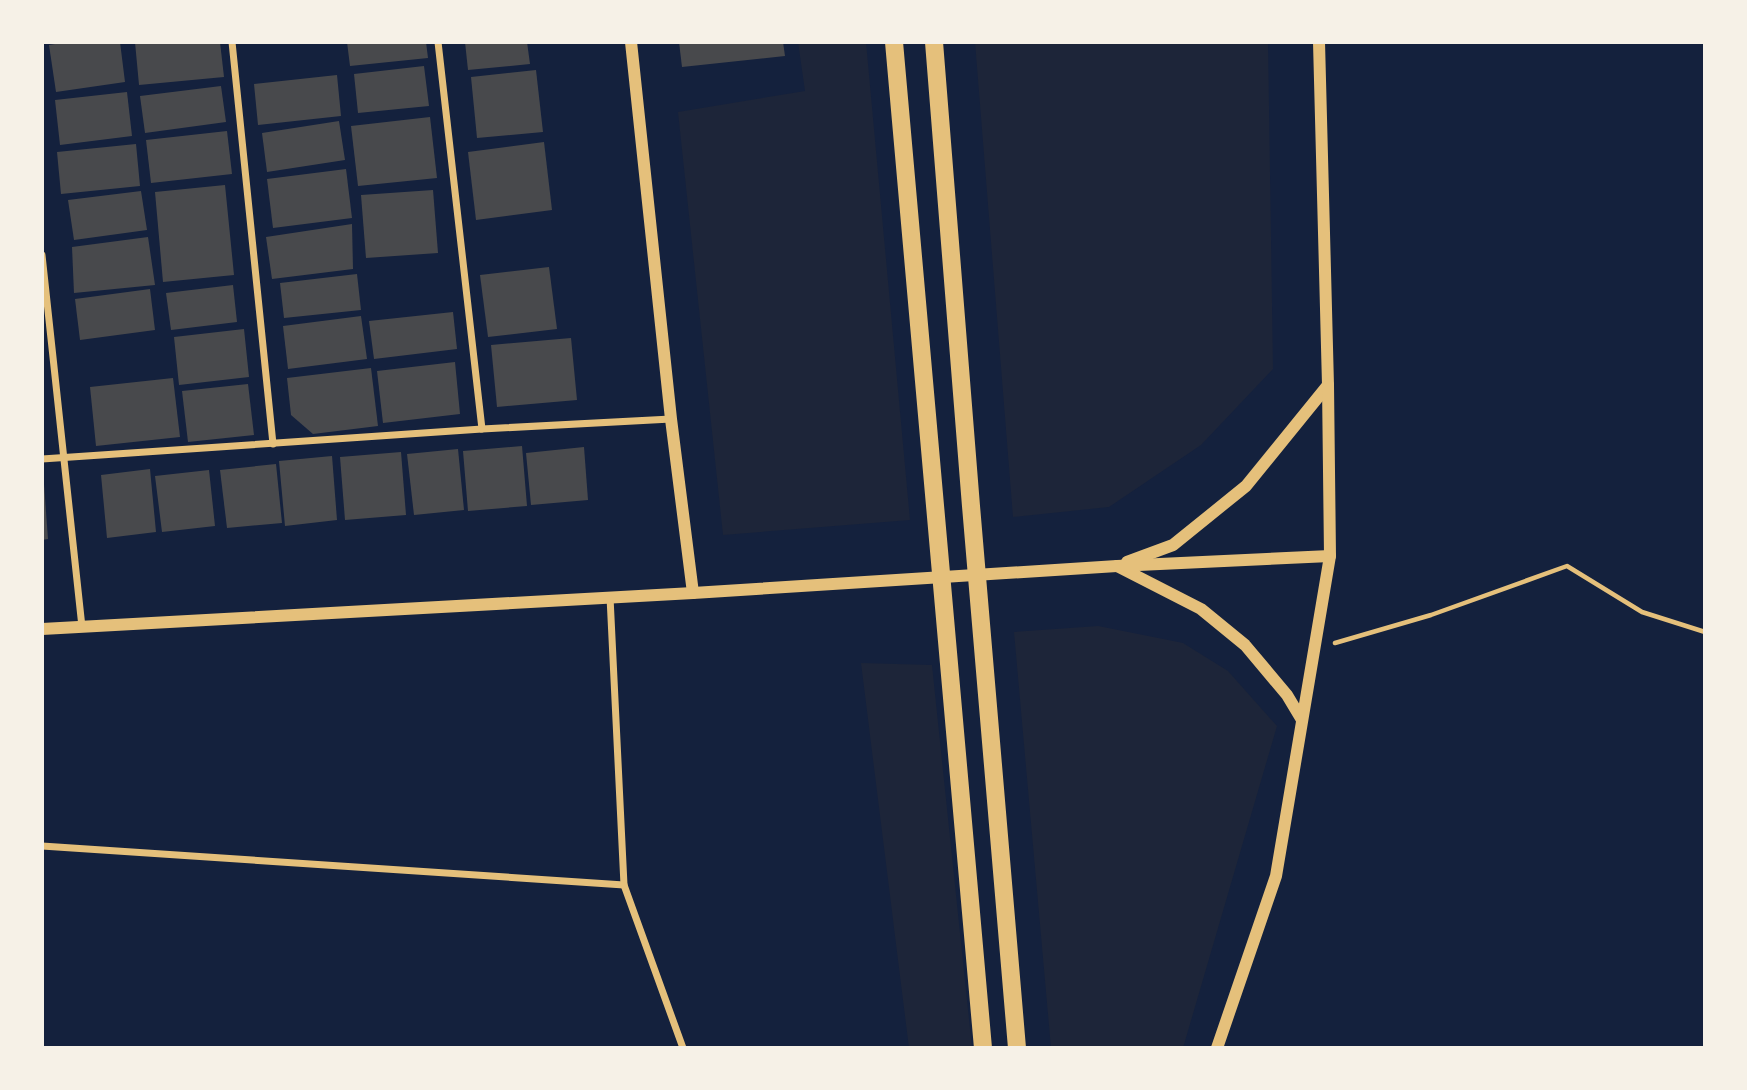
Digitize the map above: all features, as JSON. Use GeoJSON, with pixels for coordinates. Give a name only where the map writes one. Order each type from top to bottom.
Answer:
{"type":"FeatureCollection","features":[{"type":"Feature","properties":{"kind":"main road"},"geometry":{"type":"LineString","coordinates":[[894,42],[983,1048]]}},
{"type":"Feature","properties":{"kind":"main road"},"geometry":{"type":"LineString","coordinates":[[934,42],[1017,1048]]}},
{"type":"Feature","properties":{"kind":"street"},"geometry":{"type":"LineString","coordinates":[[232,42],[273,444]]}},
{"type":"Feature","properties":{"kind":"street"},"geometry":{"type":"LineString","coordinates":[[438,42],[482,429]]}},
{"type":"Feature","properties":{"kind":"street"},"geometry":{"type":"LineString","coordinates":[[631,42],[671,419],[693,593]]}},
{"type":"Feature","properties":{"kind":"street"},"geometry":{"type":"LineString","coordinates":[[1217,1048],[1276,876],[1330,556],[1319,42]]}},
{"type":"Feature","properties":{"kind":"street"},"geometry":{"type":"LineString","coordinates":[[42,255],[82,627]]}},
{"type":"Feature","properties":{"kind":"street"},"geometry":{"type":"LineString","coordinates":[[1117,566],[1173,545],[1246,486],[1328,384]]}},
{"type":"Feature","properties":{"kind":"street"},"geometry":{"type":"LineString","coordinates":[[42,459],[671,419]]}},
{"type":"Feature","properties":{"kind":"street"},"geometry":{"type":"LineString","coordinates":[[42,629],[1330,556]]}},
{"type":"Feature","properties":{"kind":"street"},"geometry":{"type":"LineString","coordinates":[[1117,566],[1201,609],[1245,645],[1287,695],[1302,720]]}},
{"type":"Feature","properties":{"kind":"street"},"geometry":{"type":"LineString","coordinates":[[610,597],[624,886],[683,1048]]}},
{"type":"Feature","properties":{"kind":"street"},"geometry":{"type":"LineString","coordinates":[[42,846],[624,886]]}},
{"type":"Feature","properties":{"kind":"path"},"geometry":{"type":"LineString","coordinates":[[1314,649],[1431,615],[1567,566],[1642,612],[1705,632]]}},
{"type":"Feature","properties":{"kind":"shaded area"},"geometry":{"type":"Polygon","coordinates":[[[798,42],[866,42],[910,520],[723,535],[678,112],[805,91],[798,42]]]}},
{"type":"Feature","properties":{"kind":"shaded area"},"geometry":{"type":"Polygon","coordinates":[[[975,42],[1268,42],[1273,369],[1201,445],[1109,507],[1013,517],[975,42]]]}},
{"type":"Feature","properties":{"kind":"shaded area"},"geometry":{"type":"Polygon","coordinates":[[[1098,626],[1183,643],[1228,671],[1277,726],[1183,1048],[1051,1048],[1014,632],[1098,626]]]}},
{"type":"Feature","properties":{"kind":"shaded area"},"geometry":{"type":"Polygon","coordinates":[[[861,663],[932,665],[972,1048],[909,1048],[861,663]]]}},
{"type":"Feature","properties":{"kind":"building"},"geometry":{"type":"Polygon","coordinates":[[[67,42],[120,42],[125,82],[56,92],[49,45],[67,42]]]}},
{"type":"Feature","properties":{"kind":"building"},"geometry":{"type":"Polygon","coordinates":[[[135,42],[220,42],[224,77],[139,85],[135,42]]]}},
{"type":"Feature","properties":{"kind":"building"},"geometry":{"type":"Polygon","coordinates":[[[347,42],[426,42],[428,58],[350,66],[347,42]]]}},
{"type":"Feature","properties":{"kind":"building"},"geometry":{"type":"Polygon","coordinates":[[[465,42],[527,42],[530,64],[468,70],[465,42]]]}},
{"type":"Feature","properties":{"kind":"building"},"geometry":{"type":"Polygon","coordinates":[[[679,42],[783,42],[785,56],[682,67],[679,42]]]}},
{"type":"Feature","properties":{"kind":"building"},"geometry":{"type":"Polygon","coordinates":[[[424,66],[429,106],[358,113],[354,74],[424,66]]]}},
{"type":"Feature","properties":{"kind":"building"},"geometry":{"type":"Polygon","coordinates":[[[536,70],[543,132],[477,138],[471,77],[536,70]]]}},
{"type":"Feature","properties":{"kind":"building"},"geometry":{"type":"Polygon","coordinates":[[[337,75],[341,116],[258,125],[254,84],[337,75]]]}},
{"type":"Feature","properties":{"kind":"building"},"geometry":{"type":"Polygon","coordinates":[[[221,86],[226,122],[145,133],[140,96],[221,86]]]}},
{"type":"Feature","properties":{"kind":"building"},"geometry":{"type":"Polygon","coordinates":[[[127,92],[132,136],[60,145],[55,100],[127,92]]]}},
{"type":"Feature","properties":{"kind":"building"},"geometry":{"type":"Polygon","coordinates":[[[430,117],[437,178],[358,186],[351,126],[430,117]]]}},
{"type":"Feature","properties":{"kind":"building"},"geometry":{"type":"Polygon","coordinates":[[[339,121],[345,160],[267,172],[262,133],[339,121]]]}},
{"type":"Feature","properties":{"kind":"building"},"geometry":{"type":"Polygon","coordinates":[[[227,131],[232,174],[151,183],[146,140],[227,131]]]}},
{"type":"Feature","properties":{"kind":"building"},"geometry":{"type":"Polygon","coordinates":[[[544,142],[552,210],[476,220],[468,152],[544,142]]]}},
{"type":"Feature","properties":{"kind":"building"},"geometry":{"type":"Polygon","coordinates":[[[136,144],[140,186],[61,194],[57,152],[136,144]]]}},
{"type":"Feature","properties":{"kind":"building"},"geometry":{"type":"Polygon","coordinates":[[[346,169],[352,218],[273,228],[267,179],[346,169]]]}},
{"type":"Feature","properties":{"kind":"building"},"geometry":{"type":"Polygon","coordinates":[[[225,185],[234,275],[163,282],[155,192],[225,185]]]}},
{"type":"Feature","properties":{"kind":"building"},"geometry":{"type":"Polygon","coordinates":[[[433,190],[438,253],[366,258],[361,195],[433,190]]]}},
{"type":"Feature","properties":{"kind":"building"},"geometry":{"type":"Polygon","coordinates":[[[141,191],[147,230],[74,240],[68,200],[141,191]]]}},
{"type":"Feature","properties":{"kind":"building"},"geometry":{"type":"Polygon","coordinates":[[[352,224],[353,269],[272,279],[266,237],[352,224]]]}},
{"type":"Feature","properties":{"kind":"building"},"geometry":{"type":"Polygon","coordinates":[[[148,237],[155,285],[74,293],[72,247],[148,237]]]}},
{"type":"Feature","properties":{"kind":"building"},"geometry":{"type":"Polygon","coordinates":[[[549,267],[557,329],[488,337],[480,275],[549,267]]]}},
{"type":"Feature","properties":{"kind":"building"},"geometry":{"type":"Polygon","coordinates":[[[357,274],[361,310],[284,318],[280,283],[357,274]]]}},
{"type":"Feature","properties":{"kind":"building"},"geometry":{"type":"Polygon","coordinates":[[[233,285],[237,322],[171,330],[166,293],[233,285]]]}},
{"type":"Feature","properties":{"kind":"building"},"geometry":{"type":"Polygon","coordinates":[[[150,289],[155,330],[80,340],[75,299],[150,289]]]}},
{"type":"Feature","properties":{"kind":"building"},"geometry":{"type":"Polygon","coordinates":[[[453,312],[457,349],[374,359],[369,321],[453,312]]]}},
{"type":"Feature","properties":{"kind":"building"},"geometry":{"type":"Polygon","coordinates":[[[361,316],[367,359],[288,369],[283,326],[361,316]]]}},
{"type":"Feature","properties":{"kind":"building"},"geometry":{"type":"Polygon","coordinates":[[[244,329],[249,377],[179,385],[174,337],[244,329]]]}},
{"type":"Feature","properties":{"kind":"building"},"geometry":{"type":"Polygon","coordinates":[[[571,338],[577,400],[497,407],[491,345],[571,338]]]}},
{"type":"Feature","properties":{"kind":"building"},"geometry":{"type":"Polygon","coordinates":[[[455,362],[460,414],[383,423],[377,371],[455,362]]]}},
{"type":"Feature","properties":{"kind":"building"},"geometry":{"type":"Polygon","coordinates":[[[371,368],[378,426],[313,434],[291,415],[287,378],[371,368]]]}},
{"type":"Feature","properties":{"kind":"building"},"geometry":{"type":"Polygon","coordinates":[[[173,378],[180,437],[96,446],[90,387],[173,378]]]}},
{"type":"Feature","properties":{"kind":"building"},"geometry":{"type":"Polygon","coordinates":[[[248,384],[254,435],[188,442],[182,391],[248,384]]]}},
{"type":"Feature","properties":{"kind":"building"},"geometry":{"type":"Polygon","coordinates":[[[522,446],[527,506],[468,511],[463,451],[522,446]]]}},
{"type":"Feature","properties":{"kind":"building"},"geometry":{"type":"Polygon","coordinates":[[[584,447],[588,500],[531,505],[526,453],[584,447]]]}},
{"type":"Feature","properties":{"kind":"building"},"geometry":{"type":"Polygon","coordinates":[[[458,449],[464,510],[414,515],[407,454],[458,449]]]}},
{"type":"Feature","properties":{"kind":"building"},"geometry":{"type":"Polygon","coordinates":[[[401,452],[406,515],[345,520],[340,457],[401,452]]]}},
{"type":"Feature","properties":{"kind":"building"},"geometry":{"type":"Polygon","coordinates":[[[332,456],[337,520],[285,526],[279,461],[332,456]]]}},
{"type":"Feature","properties":{"kind":"building"},"geometry":{"type":"Polygon","coordinates":[[[276,464],[282,523],[227,528],[220,470],[276,464]]]}},
{"type":"Feature","properties":{"kind":"building"},"geometry":{"type":"Polygon","coordinates":[[[150,469],[156,532],[107,538],[101,475],[150,469]]]}},
{"type":"Feature","properties":{"kind":"building"},"geometry":{"type":"Polygon","coordinates":[[[209,470],[215,526],[162,532],[155,476],[209,470]]]}},
{"type":"Feature","properties":{"kind":"building"},"geometry":{"type":"Polygon","coordinates":[[[42,484],[48,539],[42,540],[42,484]]]}}]}
